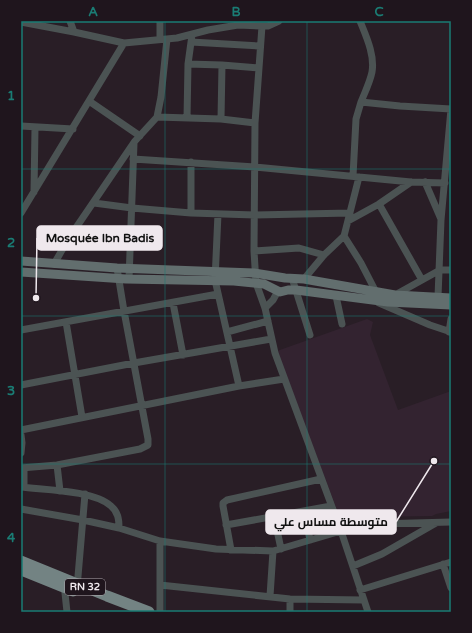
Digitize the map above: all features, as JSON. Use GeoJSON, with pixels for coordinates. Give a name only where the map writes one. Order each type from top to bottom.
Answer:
{"type":"FeatureCollection","features":[{"type":"Feature","properties":{"kind":"main road","name":"RN 32"},"geometry":{"type":"LineString","coordinates":[[21,561],[64,583]]}},
{"type":"Feature","properties":{"kind":"main road","name":"RN 32"},"geometry":{"type":"LineString","coordinates":[[21,570],[64,583],[124,608],[149,612]]}},
{"type":"Feature","properties":{"kind":"street"},"geometry":{"type":"LineString","coordinates":[[70,21],[74,32]]}},
{"type":"Feature","properties":{"kind":"street"},"geometry":{"type":"LineString","coordinates":[[54,264],[69,238],[137,139],[157,117],[161,97],[164,39],[160,21]]}},
{"type":"Feature","properties":{"kind":"street"},"geometry":{"type":"LineString","coordinates":[[208,30],[209,21]]}},
{"type":"Feature","properties":{"kind":"street"},"geometry":{"type":"LineString","coordinates":[[192,38],[208,30],[238,25],[268,26],[279,21]]}},
{"type":"Feature","properties":{"kind":"street"},"geometry":{"type":"LineString","coordinates":[[304,279],[324,255],[344,236],[350,213],[356,177],[356,119],[372,74],[373,67],[370,50],[360,21]]}},
{"type":"Feature","properties":{"kind":"street"},"geometry":{"type":"LineString","coordinates":[[21,22],[124,43],[192,38],[260,46]]}},
{"type":"Feature","properties":{"kind":"street"},"geometry":{"type":"LineString","coordinates":[[262,26],[255,123],[255,278],[268,322],[271,339],[284,379],[341,531],[368,612]]}},
{"type":"Feature","properties":{"kind":"street"},"geometry":{"type":"LineString","coordinates":[[188,118],[188,64],[192,38]]}},
{"type":"Feature","properties":{"kind":"street"},"geometry":{"type":"LineString","coordinates":[[22,210],[73,129],[124,43]]}},
{"type":"Feature","properties":{"kind":"street"},"geometry":{"type":"LineString","coordinates":[[188,64],[259,68]]}},
{"type":"Feature","properties":{"kind":"street"},"geometry":{"type":"LineString","coordinates":[[221,119],[222,65]]}},
{"type":"Feature","properties":{"kind":"street"},"geometry":{"type":"LineString","coordinates":[[89,101],[137,139]]}},
{"type":"Feature","properties":{"kind":"street"},"geometry":{"type":"LineString","coordinates":[[361,102],[451,109],[441,220],[440,270],[437,301]]}},
{"type":"Feature","properties":{"kind":"street"},"geometry":{"type":"LineString","coordinates":[[157,117],[221,119],[255,123]]}},
{"type":"Feature","properties":{"kind":"street"},"geometry":{"type":"LineString","coordinates":[[21,126],[73,129]]}},
{"type":"Feature","properties":{"kind":"street"},"geometry":{"type":"LineString","coordinates":[[34,192],[35,128]]}},
{"type":"Feature","properties":{"kind":"street"},"geometry":{"type":"LineString","coordinates":[[129,279],[133,159],[137,139]]}},
{"type":"Feature","properties":{"kind":"street"},"geometry":{"type":"LineString","coordinates":[[133,159],[255,167],[412,182],[445,183]]}},
{"type":"Feature","properties":{"kind":"street"},"geometry":{"type":"LineString","coordinates":[[191,162],[191,213]]}},
{"type":"Feature","properties":{"kind":"street"},"geometry":{"type":"LineString","coordinates":[[348,221],[379,204],[412,182]]}},
{"type":"Feature","properties":{"kind":"street"},"geometry":{"type":"LineString","coordinates":[[425,182],[441,220]]}},
{"type":"Feature","properties":{"kind":"street"},"geometry":{"type":"LineString","coordinates":[[94,203],[191,213],[255,215],[350,213]]}},
{"type":"Feature","properties":{"kind":"street"},"geometry":{"type":"LineString","coordinates":[[379,204],[422,280]]}},
{"type":"Feature","properties":{"kind":"street"},"geometry":{"type":"LineString","coordinates":[[443,206],[451,206]]}},
{"type":"Feature","properties":{"kind":"street"},"geometry":{"type":"LineString","coordinates":[[218,214],[216,276],[218,294],[239,386]]}},
{"type":"Feature","properties":{"kind":"street"},"geometry":{"type":"LineString","coordinates":[[344,236],[361,263],[374,296],[450,332],[451,319]]}},
{"type":"Feature","properties":{"kind":"street"},"geometry":{"type":"LineString","coordinates":[[254,251],[299,248],[324,255]]}},
{"type":"Feature","properties":{"kind":"street"},"geometry":{"type":"LineString","coordinates":[[21,261],[216,276],[304,279],[410,304],[451,298]]}},
{"type":"Feature","properties":{"kind":"street"},"geometry":{"type":"LineString","coordinates":[[118,268],[118,278],[124,312],[149,443],[146,447],[57,465],[22,469],[22,487],[85,494],[107,503],[112,506],[118,516],[119,528]]}},
{"type":"Feature","properties":{"kind":"street"},"geometry":{"type":"LineString","coordinates":[[394,295],[440,270],[451,270]]}},
{"type":"Feature","properties":{"kind":"street"},"geometry":{"type":"LineString","coordinates":[[21,272],[129,279],[216,276]]}},
{"type":"Feature","properties":{"kind":"street"},"geometry":{"type":"LineString","coordinates":[[255,278],[278,291],[296,290],[336,296],[394,295],[437,301],[451,305]]}},
{"type":"Feature","properties":{"kind":"street"},"geometry":{"type":"LineString","coordinates":[[292,278],[310,335]]}},
{"type":"Feature","properties":{"kind":"street"},"geometry":{"type":"LineString","coordinates":[[264,308],[273,300],[278,291]]}},
{"type":"Feature","properties":{"kind":"street"},"geometry":{"type":"LineString","coordinates":[[21,330],[218,294]]}},
{"type":"Feature","properties":{"kind":"street"},"geometry":{"type":"LineString","coordinates":[[336,296],[342,324]]}},
{"type":"Feature","properties":{"kind":"street"},"geometry":{"type":"LineString","coordinates":[[173,303],[183,355]]}},
{"type":"Feature","properties":{"kind":"street"},"geometry":{"type":"LineString","coordinates":[[66,322],[76,374],[82,417]]}},
{"type":"Feature","properties":{"kind":"street"},"geometry":{"type":"LineString","coordinates":[[227,332],[268,322]]}},
{"type":"Feature","properties":{"kind":"street"},"geometry":{"type":"LineString","coordinates":[[21,385],[271,339]]}},
{"type":"Feature","properties":{"kind":"street"},"geometry":{"type":"LineString","coordinates":[[21,430],[239,386],[284,379]]}},
{"type":"Feature","properties":{"kind":"street"},"geometry":{"type":"LineString","coordinates":[[21,435],[21,452]]}},
{"type":"Feature","properties":{"kind":"street"},"geometry":{"type":"LineString","coordinates":[[57,465],[60,491]]}},
{"type":"Feature","properties":{"kind":"street"},"geometry":{"type":"LineString","coordinates":[[231,550],[223,505],[227,500],[321,478]]}},
{"type":"Feature","properties":{"kind":"street"},"geometry":{"type":"LineString","coordinates":[[77,588],[85,494]]}},
{"type":"Feature","properties":{"kind":"street"},"geometry":{"type":"LineString","coordinates":[[226,525],[331,506]]}},
{"type":"Feature","properties":{"kind":"street"},"geometry":{"type":"LineString","coordinates":[[21,509],[119,528],[160,541],[231,550],[273,551],[341,531],[376,524],[451,522]]}},
{"type":"Feature","properties":{"kind":"street"},"geometry":{"type":"LineString","coordinates":[[304,511],[310,540]]}},
{"type":"Feature","properties":{"kind":"street"},"geometry":{"type":"LineString","coordinates":[[274,516],[281,549]]}},
{"type":"Feature","properties":{"kind":"street"},"geometry":{"type":"LineString","coordinates":[[353,566],[382,554],[436,523]]}},
{"type":"Feature","properties":{"kind":"street"},"geometry":{"type":"LineString","coordinates":[[160,541],[160,612]]}},
{"type":"Feature","properties":{"kind":"street"},"geometry":{"type":"LineString","coordinates":[[270,596],[273,551]]}},
{"type":"Feature","properties":{"kind":"street"},"geometry":{"type":"LineString","coordinates":[[360,590],[451,562]]}},
{"type":"Feature","properties":{"kind":"street"},"geometry":{"type":"LineString","coordinates":[[443,564],[451,588]]}},
{"type":"Feature","properties":{"kind":"street"},"geometry":{"type":"LineString","coordinates":[[64,583],[67,612]]}},
{"type":"Feature","properties":{"kind":"street"},"geometry":{"type":"LineString","coordinates":[[160,585],[290,599],[364,600]]}},
{"type":"Feature","properties":{"kind":"street"},"geometry":{"type":"LineString","coordinates":[[290,599],[290,612]]}},
{"type":"Feature","properties":{"kind":"shaded area"},"geometry":{"type":"Polygon","coordinates":[[[367,319],[373,322],[370,335],[398,410],[451,391],[451,511],[432,516],[364,517],[342,523],[277,351],[367,319]]]}},
{"type":"Feature","properties":{"kind":"place","name":"Mosquée Ibn Badis"},"geometry":{"type":"Point","coordinates":[36,298]}},
{"type":"Feature","properties":{"kind":"place","name":"متوسطة مساس علي"},"geometry":{"type":"Point","coordinates":[434,461]}}]}
